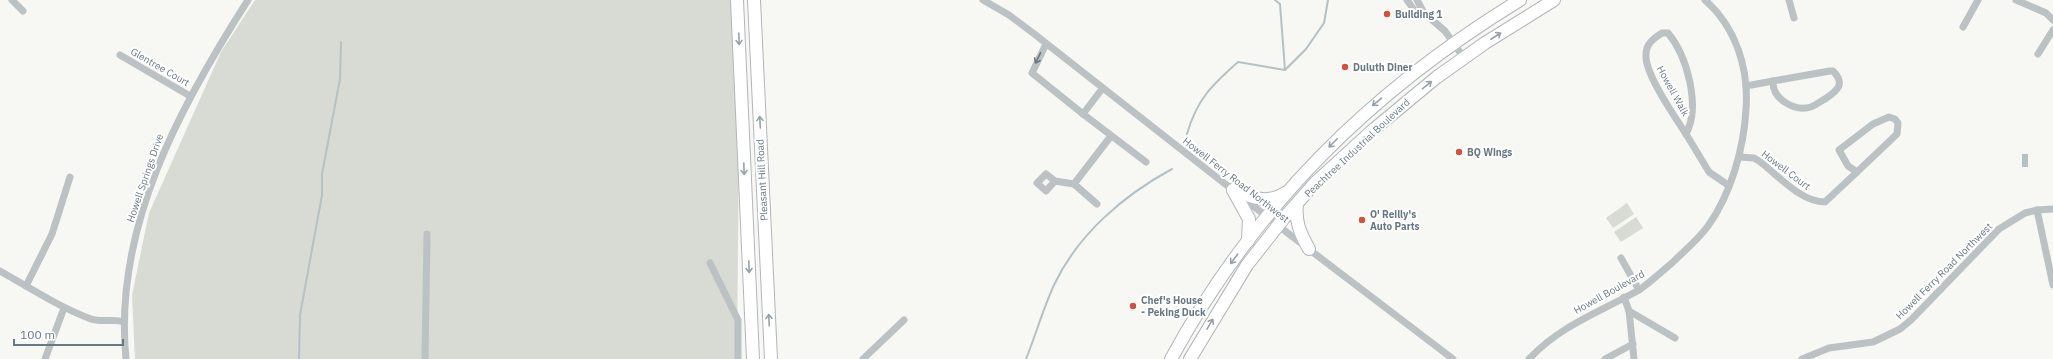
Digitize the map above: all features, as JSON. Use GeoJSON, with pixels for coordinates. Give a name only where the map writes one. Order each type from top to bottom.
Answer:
{"type":"FeatureCollection","features":[{"type":"Feature","properties":{"kind":"highway","name":"Pleasant Hill Road"},"geometry":{"type":"LineString","coordinates":[[737,0],[753,359]]}},
{"type":"Feature","properties":{"kind":"highway","name":"Pleasant Hill Road"},"geometry":{"type":"LineString","coordinates":[[754,0],[771,359]]}},
{"type":"Feature","properties":{"kind":"highway","name":"Peachtree Industrial Boulevard"},"geometry":{"type":"LineString","coordinates":[[1171,359],[1213,286],[1248,241],[1318,158],[1355,121],[1394,88],[1454,43],[1520,0]]}},
{"type":"Feature","properties":{"kind":"highway","name":"Peachtree Industrial Boulevard"},"geometry":{"type":"LineString","coordinates":[[1190,359],[1247,265],[1315,183],[1373,130],[1426,86],[1464,58],[1554,0]]}},
{"type":"Feature","properties":{"kind":"highway"},"geometry":{"type":"LineString","coordinates":[[1233,190],[1259,200],[1268,200],[1277,198],[1290,190]]}},
{"type":"Feature","properties":{"kind":"highway"},"geometry":{"type":"LineString","coordinates":[[1233,190],[1249,219],[1248,241]]}},
{"type":"Feature","properties":{"kind":"highway"},"geometry":{"type":"LineString","coordinates":[[1297,204],[1296,222],[1298,230],[1309,249]]}},
{"type":"Feature","properties":{"kind":"street"},"geometry":{"type":"LineString","coordinates":[[12,0],[23,11]]}},
{"type":"Feature","properties":{"kind":"street","name":"Howell Springs Drive"},"geometry":{"type":"LineString","coordinates":[[126,359],[124,322],[128,279],[137,229],[157,168],[190,96],[248,0]]}},
{"type":"Feature","properties":{"kind":"street","name":"Howell Ferry Road Northwest"},"geometry":{"type":"LineString","coordinates":[[983,0],[1009,16],[1046,44],[1267,218],[1419,335],[1453,359]]}},
{"type":"Feature","properties":{"kind":"street"},"geometry":{"type":"LineString","coordinates":[[1407,0],[1414,10],[1424,13],[1445,30],[1464,58]]}},
{"type":"Feature","properties":{"kind":"street"},"geometry":{"type":"LineString","coordinates":[[1417,0],[1424,13]]}},
{"type":"Feature","properties":{"kind":"street","name":"Howell Boulevard"},"geometry":{"type":"LineString","coordinates":[[1529,359],[1572,324],[1638,290],[1666,268],[1693,243],[1708,226],[1728,185],[1739,157],[1745,135],[1747,98],[1742,58],[1730,30],[1715,9],[1705,0]]}},
{"type":"Feature","properties":{"kind":"street"},"geometry":{"type":"LineString","coordinates":[[1789,0],[1794,18]]}},
{"type":"Feature","properties":{"kind":"street"},"geometry":{"type":"LineString","coordinates":[[1963,27],[1978,0]]}},
{"type":"Feature","properties":{"kind":"street"},"geometry":{"type":"LineString","coordinates":[[2016,0],[2046,13],[2053,20]]}},
{"type":"Feature","properties":{"kind":"street"},"geometry":{"type":"LineString","coordinates":[[2038,54],[2053,30]]}},
{"type":"Feature","properties":{"kind":"street","name":"Howell Walk"},"geometry":{"type":"LineString","coordinates":[[1686,134],[1692,113],[1690,86],[1687,71],[1673,39],[1668,33],[1662,33],[1653,38],[1649,44],[1646,53],[1646,63],[1661,94],[1709,172],[1728,185]]}},
{"type":"Feature","properties":{"kind":"street"},"geometry":{"type":"LineString","coordinates":[[1046,44],[1032,73],[1146,162]]}},
{"type":"Feature","properties":{"kind":"street","name":"Glentree Court"},"geometry":{"type":"LineString","coordinates":[[120,55],[190,96]]}},
{"type":"Feature","properties":{"kind":"street"},"geometry":{"type":"LineString","coordinates":[[1746,86],[1773,81],[1833,71],[1840,79],[1841,84],[1838,89],[1818,103],[1811,107],[1803,108],[1783,102],[1774,92],[1773,81]]}},
{"type":"Feature","properties":{"kind":"street"},"geometry":{"type":"LineString","coordinates":[[1083,114],[1102,89]]}},
{"type":"Feature","properties":{"kind":"street","name":"Howell Court"},"geometry":{"type":"LineString","coordinates":[[1739,157],[1754,158],[1759,160],[1802,195],[1815,202],[1825,202],[1857,172],[1897,134],[1899,127],[1895,119],[1889,117],[1882,119],[1839,150],[1848,166],[1857,172]]}},
{"type":"Feature","properties":{"kind":"street"},"geometry":{"type":"LineString","coordinates":[[1074,184],[1111,136]]}},
{"type":"Feature","properties":{"kind":"street"},"geometry":{"type":"LineString","coordinates":[[26,286],[52,234],[70,176]]}},
{"type":"Feature","properties":{"kind":"street"},"geometry":{"type":"LineString","coordinates":[[1055,181],[1074,184],[1097,204]]}},
{"type":"Feature","properties":{"kind":"street","name":"Howell Ferry Road Northwest"},"geometry":{"type":"LineString","coordinates":[[1802,359],[1829,348],[1873,342],[1900,329],[1912,320],[1999,229],[2025,213],[2037,210],[2053,209]]}},
{"type":"Feature","properties":{"kind":"street"},"geometry":{"type":"LineString","coordinates":[[2037,210],[2053,285]]}},
{"type":"Feature","properties":{"kind":"street"},"geometry":{"type":"LineString","coordinates":[[425,359],[427,234]]}},
{"type":"Feature","properties":{"kind":"street"},"geometry":{"type":"LineString","coordinates":[[1621,258],[1638,290]]}},
{"type":"Feature","properties":{"kind":"street"},"geometry":{"type":"LineString","coordinates":[[710,263],[738,320],[738,359]]}},
{"type":"Feature","properties":{"kind":"street"},"geometry":{"type":"LineString","coordinates":[[0,271],[64,308],[94,320],[118,319],[124,322]]}},
{"type":"Feature","properties":{"kind":"street"},"geometry":{"type":"LineString","coordinates":[[1624,297],[1629,311],[1634,359]]}},
{"type":"Feature","properties":{"kind":"street"},"geometry":{"type":"LineString","coordinates":[[45,359],[64,308]]}},
{"type":"Feature","properties":{"kind":"street"},"geometry":{"type":"LineString","coordinates":[[1629,311],[1674,338]]}},
{"type":"Feature","properties":{"kind":"street"},"geometry":{"type":"LineString","coordinates":[[863,359],[904,320]]}},
{"type":"Feature","properties":{"kind":"street"},"geometry":{"type":"LineString","coordinates":[[1605,359],[1633,344]]}},
{"type":"Feature","properties":{"kind":"shaded area"},"geometry":{"type":"Polygon","coordinates":[[[255,0],[733,0],[739,131],[737,359],[135,359],[132,295],[149,213],[221,52],[255,0]]]}},
{"type":"Feature","properties":{"kind":"shaded area"},"geometry":{"type":"Polygon","coordinates":[[[2022,154],[2028,154],[2028,167],[2022,167],[2022,154]]]}},
{"type":"Feature","properties":{"kind":"shaded area"},"geometry":{"type":"Polygon","coordinates":[[[1627,203],[1634,214],[1613,228],[1606,218],[1627,203]]]}},
{"type":"Feature","properties":{"kind":"shaded area"},"geometry":{"type":"Polygon","coordinates":[[[1636,217],[1643,228],[1621,242],[1614,232],[1636,217]]]}},
{"type":"Feature","properties":{"kind":"waterway"},"geometry":{"type":"LineString","coordinates":[[1275,0],[1280,4],[1285,70]]}},
{"type":"Feature","properties":{"kind":"waterway"},"geometry":{"type":"LineString","coordinates":[[1285,70],[1306,49],[1324,23],[1328,0]]}},
{"type":"Feature","properties":{"kind":"waterway"},"geometry":{"type":"LineString","coordinates":[[299,359],[300,315],[322,195],[322,174],[340,79],[341,42]]}},
{"type":"Feature","properties":{"kind":"waterway"},"geometry":{"type":"LineString","coordinates":[[1187,134],[1196,111],[1206,94],[1220,78],[1238,62],[1285,70]]}},
{"type":"Feature","properties":{"kind":"waterway"},"geometry":{"type":"LineString","coordinates":[[1026,359],[1054,285],[1064,266],[1076,249],[1089,233],[1120,204],[1154,179],[1172,169]]}},
{"type":"Feature","properties":{"kind":"place","name":"Building 1"},"geometry":{"type":"Point","coordinates":[1387,14]}},
{"type":"Feature","properties":{"kind":"place","name":"Duluth Diner"},"geometry":{"type":"Point","coordinates":[1345,67]}},
{"type":"Feature","properties":{"kind":"place","name":"BQ Wings"},"geometry":{"type":"Point","coordinates":[1459,152]}},
{"type":"Feature","properties":{"kind":"place","name":"O' Reilly's Auto Parts"},"geometry":{"type":"Point","coordinates":[1362,220]}},
{"type":"Feature","properties":{"kind":"place","name":"Chef's House - Peking Duck"},"geometry":{"type":"Point","coordinates":[1133,306]}}]}
